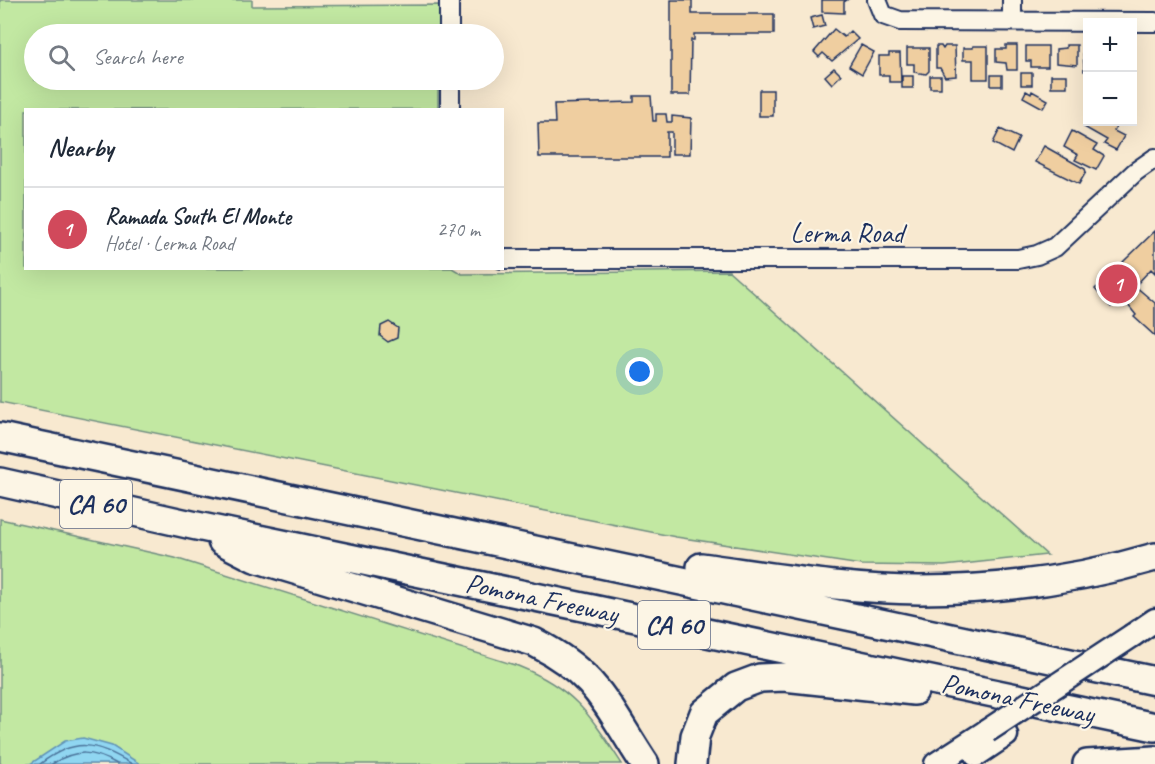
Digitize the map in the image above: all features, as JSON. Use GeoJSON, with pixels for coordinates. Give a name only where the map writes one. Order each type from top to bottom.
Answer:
{"type":"FeatureCollection","features":[{"type":"Feature","properties":{"kind":"highway","name":"Pomona Freeway"},"geometry":{"type":"LineString","coordinates":[[0,438],[1155,679]]}},
{"type":"Feature","properties":{"kind":"highway","name":"Pomona Freeway"},"geometry":{"type":"LineString","coordinates":[[0,482],[192,525],[1155,727]]}},
{"type":"Feature","properties":{"kind":"highway"},"geometry":{"type":"LineString","coordinates":[[192,525],[255,558],[524,639],[552,651],[579,670],[603,694],[645,764]]}},
{"type":"Feature","properties":{"kind":"highway"},"geometry":{"type":"LineString","coordinates":[[443,531],[813,583],[918,590],[1058,579],[1155,557]]}},
{"type":"Feature","properties":{"kind":"highway"},"geometry":{"type":"LineString","coordinates":[[692,764],[695,736],[704,713],[736,687],[760,678],[784,677],[1072,710]]}},
{"type":"Feature","properties":{"kind":"highway"},"geometry":{"type":"LineString","coordinates":[[1088,764],[1155,760]]}},
{"type":"Feature","properties":{"kind":"main road"},"geometry":{"type":"LineString","coordinates":[[936,764],[996,733],[1148,632]]}},
{"type":"Feature","properties":{"kind":"main road"},"geometry":{"type":"LineString","coordinates":[[962,764],[996,733]]}},
{"type":"Feature","properties":{"kind":"street"},"geometry":{"type":"LineString","coordinates":[[449,0],[449,24]]}},
{"type":"Feature","properties":{"kind":"street"},"geometry":{"type":"LineString","coordinates":[[1012,0],[1012,21]]}},
{"type":"Feature","properties":{"kind":"street"},"geometry":{"type":"LineString","coordinates":[[880,8],[900,21],[1155,22]]}},
{"type":"Feature","properties":{"kind":"street"},"geometry":{"type":"LineString","coordinates":[[450,90],[450,108]]}},
{"type":"Feature","properties":{"kind":"street","name":"Lerma Road"},"geometry":{"type":"LineString","coordinates":[[504,259],[1018,259],[1037,255],[1055,247],[1135,172],[1155,158]]}},
{"type":"Feature","properties":{"kind":"green space"},"geometry":{"type":"Polygon","coordinates":[[[0,0],[252,0],[252,6],[439,5],[439,24],[24,24],[24,90],[438,90],[438,108],[24,108],[24,270],[455,270],[462,274],[729,271],[1047,555],[944,566],[861,565],[676,537],[0,402],[0,0]]]}},
{"type":"Feature","properties":{"kind":"green space"},"geometry":{"type":"Polygon","coordinates":[[[0,519],[175,558],[518,666],[538,675],[568,694],[590,718],[622,764],[0,764],[0,519]]]}},
{"type":"Feature","properties":{"kind":"water"},"geometry":{"type":"Polygon","coordinates":[[[83,738],[112,746],[140,764],[30,764],[65,741],[83,738]]]}},
{"type":"Feature","properties":{"kind":"building"},"geometry":{"type":"Polygon","coordinates":[[[671,0],[692,0],[692,14],[774,14],[774,34],[694,34],[694,40],[691,40],[690,95],[671,95],[671,0]]]}},
{"type":"Feature","properties":{"kind":"building"},"geometry":{"type":"Polygon","coordinates":[[[822,0],[847,0],[844,2],[844,13],[822,12],[822,0]]]}},
{"type":"Feature","properties":{"kind":"building"},"geometry":{"type":"Polygon","coordinates":[[[822,15],[825,26],[813,29],[810,18],[822,15]]]}},
{"type":"Feature","properties":{"kind":"building"},"geometry":{"type":"Polygon","coordinates":[[[834,29],[844,37],[850,31],[858,39],[832,61],[823,53],[819,57],[814,52],[834,29]]]}},
{"type":"Feature","properties":{"kind":"building"},"geometry":{"type":"Polygon","coordinates":[[[861,45],[874,52],[862,74],[849,66],[861,45]]]}},
{"type":"Feature","properties":{"kind":"building"},"geometry":{"type":"Polygon","coordinates":[[[1006,45],[1017,45],[1017,70],[1007,70],[1006,63],[996,62],[996,49],[1006,49],[1006,45]]]}},
{"type":"Feature","properties":{"kind":"building"},"geometry":{"type":"Polygon","coordinates":[[[1066,45],[1077,45],[1077,65],[1056,63],[1056,49],[1066,48],[1066,45]]]}},
{"type":"Feature","properties":{"kind":"building"},"geometry":{"type":"Polygon","coordinates":[[[936,46],[941,46],[943,49],[945,46],[955,46],[956,76],[945,77],[940,68],[936,68],[936,46]]]}},
{"type":"Feature","properties":{"kind":"building"},"geometry":{"type":"Polygon","coordinates":[[[973,46],[988,46],[988,79],[973,79],[973,60],[963,60],[963,48],[973,48],[973,46]]]}},
{"type":"Feature","properties":{"kind":"building"},"geometry":{"type":"Polygon","coordinates":[[[1026,46],[1048,46],[1048,67],[1031,67],[1031,61],[1026,61],[1026,46]]]}},
{"type":"Feature","properties":{"kind":"building"},"geometry":{"type":"Polygon","coordinates":[[[907,48],[929,48],[929,71],[926,74],[914,72],[914,64],[907,64],[907,48]]]}},
{"type":"Feature","properties":{"kind":"building"},"geometry":{"type":"Polygon","coordinates":[[[889,53],[900,53],[901,82],[889,82],[889,75],[879,75],[879,56],[889,56],[889,53]]]}},
{"type":"Feature","properties":{"kind":"building"},"geometry":{"type":"Polygon","coordinates":[[[834,68],[841,75],[832,84],[825,76],[834,68]]]}},
{"type":"Feature","properties":{"kind":"building"},"geometry":{"type":"Polygon","coordinates":[[[1021,73],[1032,73],[1032,85],[1021,85],[1021,73]]]}},
{"type":"Feature","properties":{"kind":"building"},"geometry":{"type":"Polygon","coordinates":[[[991,75],[1002,75],[1002,86],[991,86],[991,75]]]}},
{"type":"Feature","properties":{"kind":"building"},"geometry":{"type":"Polygon","coordinates":[[[1051,75],[1067,75],[1067,87],[1051,87],[1051,75]]]}},
{"type":"Feature","properties":{"kind":"building"},"geometry":{"type":"Polygon","coordinates":[[[902,76],[913,76],[913,88],[902,88],[902,76]]]}},
{"type":"Feature","properties":{"kind":"building"},"geometry":{"type":"Polygon","coordinates":[[[930,76],[941,76],[941,88],[930,88],[930,76]]]}},
{"type":"Feature","properties":{"kind":"building"},"geometry":{"type":"Polygon","coordinates":[[[759,90],[773,90],[773,116],[759,116],[759,90]]]}},
{"type":"Feature","properties":{"kind":"building"},"geometry":{"type":"Polygon","coordinates":[[[1026,91],[1031,94],[1032,91],[1048,100],[1043,108],[1023,97],[1026,91]]]}},
{"type":"Feature","properties":{"kind":"building"},"geometry":{"type":"Polygon","coordinates":[[[634,96],[651,96],[653,121],[656,121],[656,114],[666,114],[667,122],[672,122],[672,116],[691,118],[690,154],[672,154],[672,132],[667,132],[667,157],[539,157],[538,123],[555,123],[554,104],[634,102],[634,96]]]}},
{"type":"Feature","properties":{"kind":"building"},"geometry":{"type":"Polygon","coordinates":[[[1116,126],[1114,131],[1124,136],[1116,150],[1104,144],[1107,140],[1084,127],[1116,126]]]}},
{"type":"Feature","properties":{"kind":"building"},"geometry":{"type":"Polygon","coordinates":[[[1000,129],[1019,138],[1012,153],[993,143],[1000,129]]]}},
{"type":"Feature","properties":{"kind":"building"},"geometry":{"type":"Polygon","coordinates":[[[1072,131],[1097,145],[1094,150],[1104,156],[1096,170],[1075,160],[1078,155],[1064,147],[1072,131]]]}},
{"type":"Feature","properties":{"kind":"building"},"geometry":{"type":"Polygon","coordinates":[[[1044,146],[1085,169],[1086,172],[1079,184],[1035,162],[1044,146]]]}},
{"type":"Feature","properties":{"kind":"building"},"geometry":{"type":"Polygon","coordinates":[[[1155,231],[1155,273],[1151,269],[1135,286],[1155,303],[1155,336],[1134,317],[1136,315],[1128,305],[1133,300],[1126,294],[1130,289],[1111,307],[1095,289],[1155,231]]]}},
{"type":"Feature","properties":{"kind":"building"},"geometry":{"type":"Polygon","coordinates":[[[389,322],[398,328],[397,338],[388,342],[380,336],[381,326],[389,322]]]}},
{"type":"Feature","properties":{"kind":"place","name":"Ramada South El Monte"},"geometry":{"type":"Point","coordinates":[1118,284]}}]}
